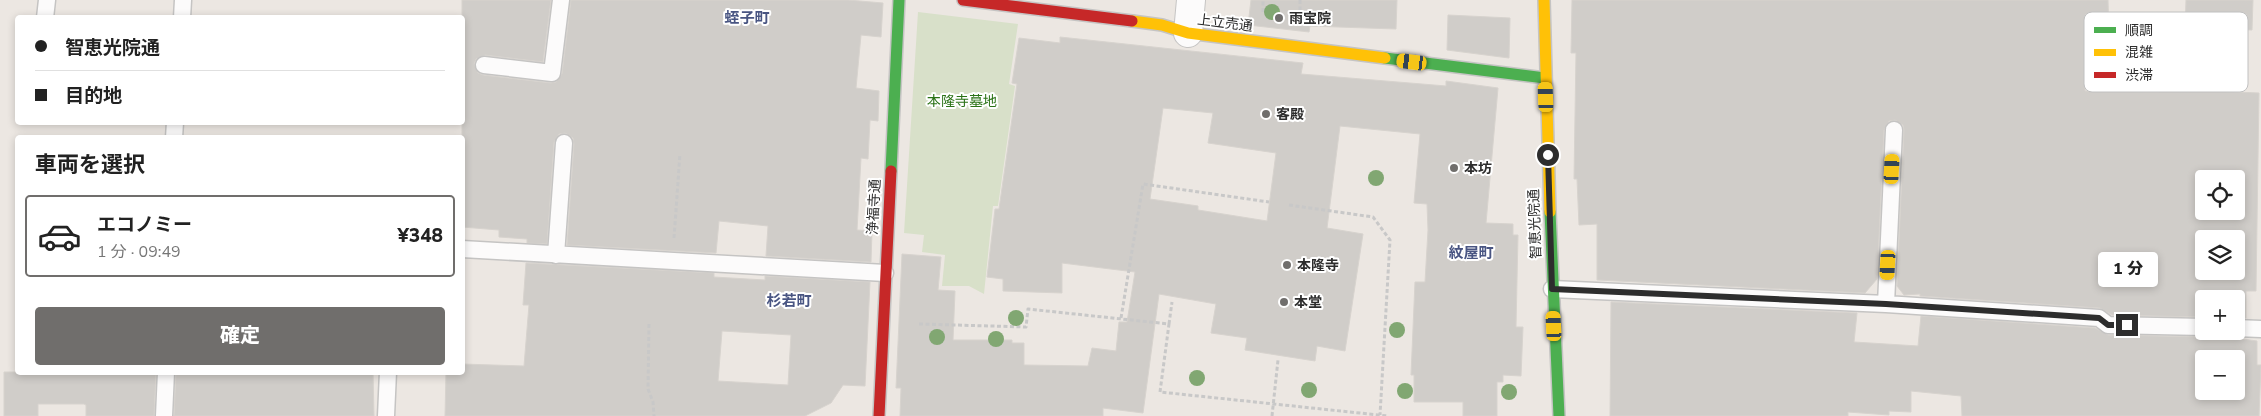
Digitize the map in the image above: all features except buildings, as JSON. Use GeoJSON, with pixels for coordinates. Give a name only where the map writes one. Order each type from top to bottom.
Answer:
{"type":"FeatureCollection","features":[{"type":"Feature","properties":{"kind":"street","name":"浄福寺通"},"geometry":{"type":"LineString","coordinates":[[879,416],[899,0]]}},
{"type":"Feature","properties":{"kind":"street","name":"上立売通"},"geometry":{"type":"LineString","coordinates":[[963,0],[997,2],[1162,25],[1188,33],[1545,78]]}},
{"type":"Feature","properties":{"kind":"street"},"geometry":{"type":"LineString","coordinates":[[1188,33],[1191,0]]}},
{"type":"Feature","properties":{"kind":"street","name":"智恵光院通"},"geometry":{"type":"LineString","coordinates":[[1544,0],[1552,289],[1559,416]]}},
{"type":"Feature","properties":{"kind":"lane"},"geometry":{"type":"LineString","coordinates":[[45,15],[47,0]]}},
{"type":"Feature","properties":{"kind":"lane"},"geometry":{"type":"LineString","coordinates":[[182,15],[183,0]]}},
{"type":"Feature","properties":{"kind":"lane"},"geometry":{"type":"LineString","coordinates":[[484,65],[552,73],[561,0]]}},
{"type":"Feature","properties":{"kind":"lane"},"geometry":{"type":"LineString","coordinates":[[1886,304],[1894,130]]}},
{"type":"Feature","properties":{"kind":"lane"},"geometry":{"type":"LineString","coordinates":[[556,255],[564,143]]}},
{"type":"Feature","properties":{"kind":"lane"},"geometry":{"type":"LineString","coordinates":[[465,249],[885,273]]}},
{"type":"Feature","properties":{"kind":"lane"},"geometry":{"type":"LineString","coordinates":[[1552,289],[1886,304],[2099,318],[2108,325],[2195,327]]}},
{"type":"Feature","properties":{"kind":"lane"},"geometry":{"type":"LineString","coordinates":[[2245,328],[2261,329]]}},
{"type":"Feature","properties":{"kind":"lane"},"geometry":{"type":"LineString","coordinates":[[164,416],[166,375]]}},
{"type":"Feature","properties":{"kind":"lane"},"geometry":{"type":"LineString","coordinates":[[386,416],[388,375]]}},
{"type":"Feature","properties":{"kind":"path"},"geometry":{"type":"LineString","coordinates":[[1300,0],[1300,12],[1310,13]]}},
{"type":"Feature","properties":{"kind":"path"},"geometry":{"type":"LineString","coordinates":[[672,262],[680,154]]}},
{"type":"Feature","properties":{"kind":"path"},"geometry":{"type":"LineString","coordinates":[[1121,318],[1143,184],[1269,202]]}},
{"type":"Feature","properties":{"kind":"path"},"geometry":{"type":"LineString","coordinates":[[1288,205],[1373,217],[1390,240],[1380,415]]}},
{"type":"Feature","properties":{"kind":"path"},"geometry":{"type":"LineString","coordinates":[[1172,302],[1160,392],[1388,416]]}},
{"type":"Feature","properties":{"kind":"path"},"geometry":{"type":"LineString","coordinates":[[920,324],[1026,327],[1028,309],[1170,324]]}},
{"type":"Feature","properties":{"kind":"path"},"geometry":{"type":"LineString","coordinates":[[649,324],[648,389],[653,402],[654,416]]}},
{"type":"Feature","properties":{"kind":"path"},"geometry":{"type":"LineString","coordinates":[[1272,416],[1278,360]]}},
{"type":"Feature","properties":{"kind":"green space","name":"本隆寺墓地"},"geometry":{"type":"Polygon","coordinates":[[[918,12],[1018,24],[1009,84],[1015,86],[998,206],[993,206],[984,294],[969,286],[942,286],[945,255],[922,252],[924,235],[904,233],[918,12]]]}},
{"type":"Feature","properties":{"kind":"traffic: fast"},"geometry":{"type":"LineString","coordinates":[[891,171],[899,0]]}},
{"type":"Feature","properties":{"kind":"traffic: fast"},"geometry":{"type":"LineString","coordinates":[[1385,58],[1545,78]]}},
{"type":"Feature","properties":{"kind":"traffic: fast"},"geometry":{"type":"LineString","coordinates":[[1550,212],[1559,416]]}},
{"type":"Feature","properties":{"kind":"traffic: slow"},"geometry":{"type":"LineString","coordinates":[[1544,0],[1550,212]]}},
{"type":"Feature","properties":{"kind":"traffic: slow"},"geometry":{"type":"LineString","coordinates":[[1132,21],[1162,25],[1188,33],[1385,58]]}},
{"type":"Feature","properties":{"kind":"traffic: jam"},"geometry":{"type":"LineString","coordinates":[[963,0],[1132,21]]}},
{"type":"Feature","properties":{"kind":"traffic: jam"},"geometry":{"type":"LineString","coordinates":[[879,416],[891,171]]}},
{"type":"Feature","properties":{"kind":"place","name":"雨宝院"},"geometry":{"type":"Point","coordinates":[1279,18]}},
{"type":"Feature","properties":{"kind":"place","name":"客殿"},"geometry":{"type":"Point","coordinates":[1266,114]}},
{"type":"Feature","properties":{"kind":"place","name":"本坊"},"geometry":{"type":"Point","coordinates":[1454,168]}},
{"type":"Feature","properties":{"kind":"place","name":"本隆寺"},"geometry":{"type":"Point","coordinates":[1287,265]}},
{"type":"Feature","properties":{"kind":"place","name":"本堂"},"geometry":{"type":"Point","coordinates":[1284,302]}},
{"type":"Feature","properties":{"kind":"district","name":"蛭子町"},"geometry":{"type":"Point","coordinates":[747,18]}},
{"type":"Feature","properties":{"kind":"district","name":"紋屋町"},"geometry":{"type":"Point","coordinates":[1471,253]}},
{"type":"Feature","properties":{"kind":"district","name":"杉若町"},"geometry":{"type":"Point","coordinates":[789,301]}},
{"type":"Feature","properties":{"kind":"route"},"geometry":{"type":"LineString","coordinates":[[1548,155],[1552,289],[1886,304],[2099,318],[2108,325],[2127,325]]}}]}
